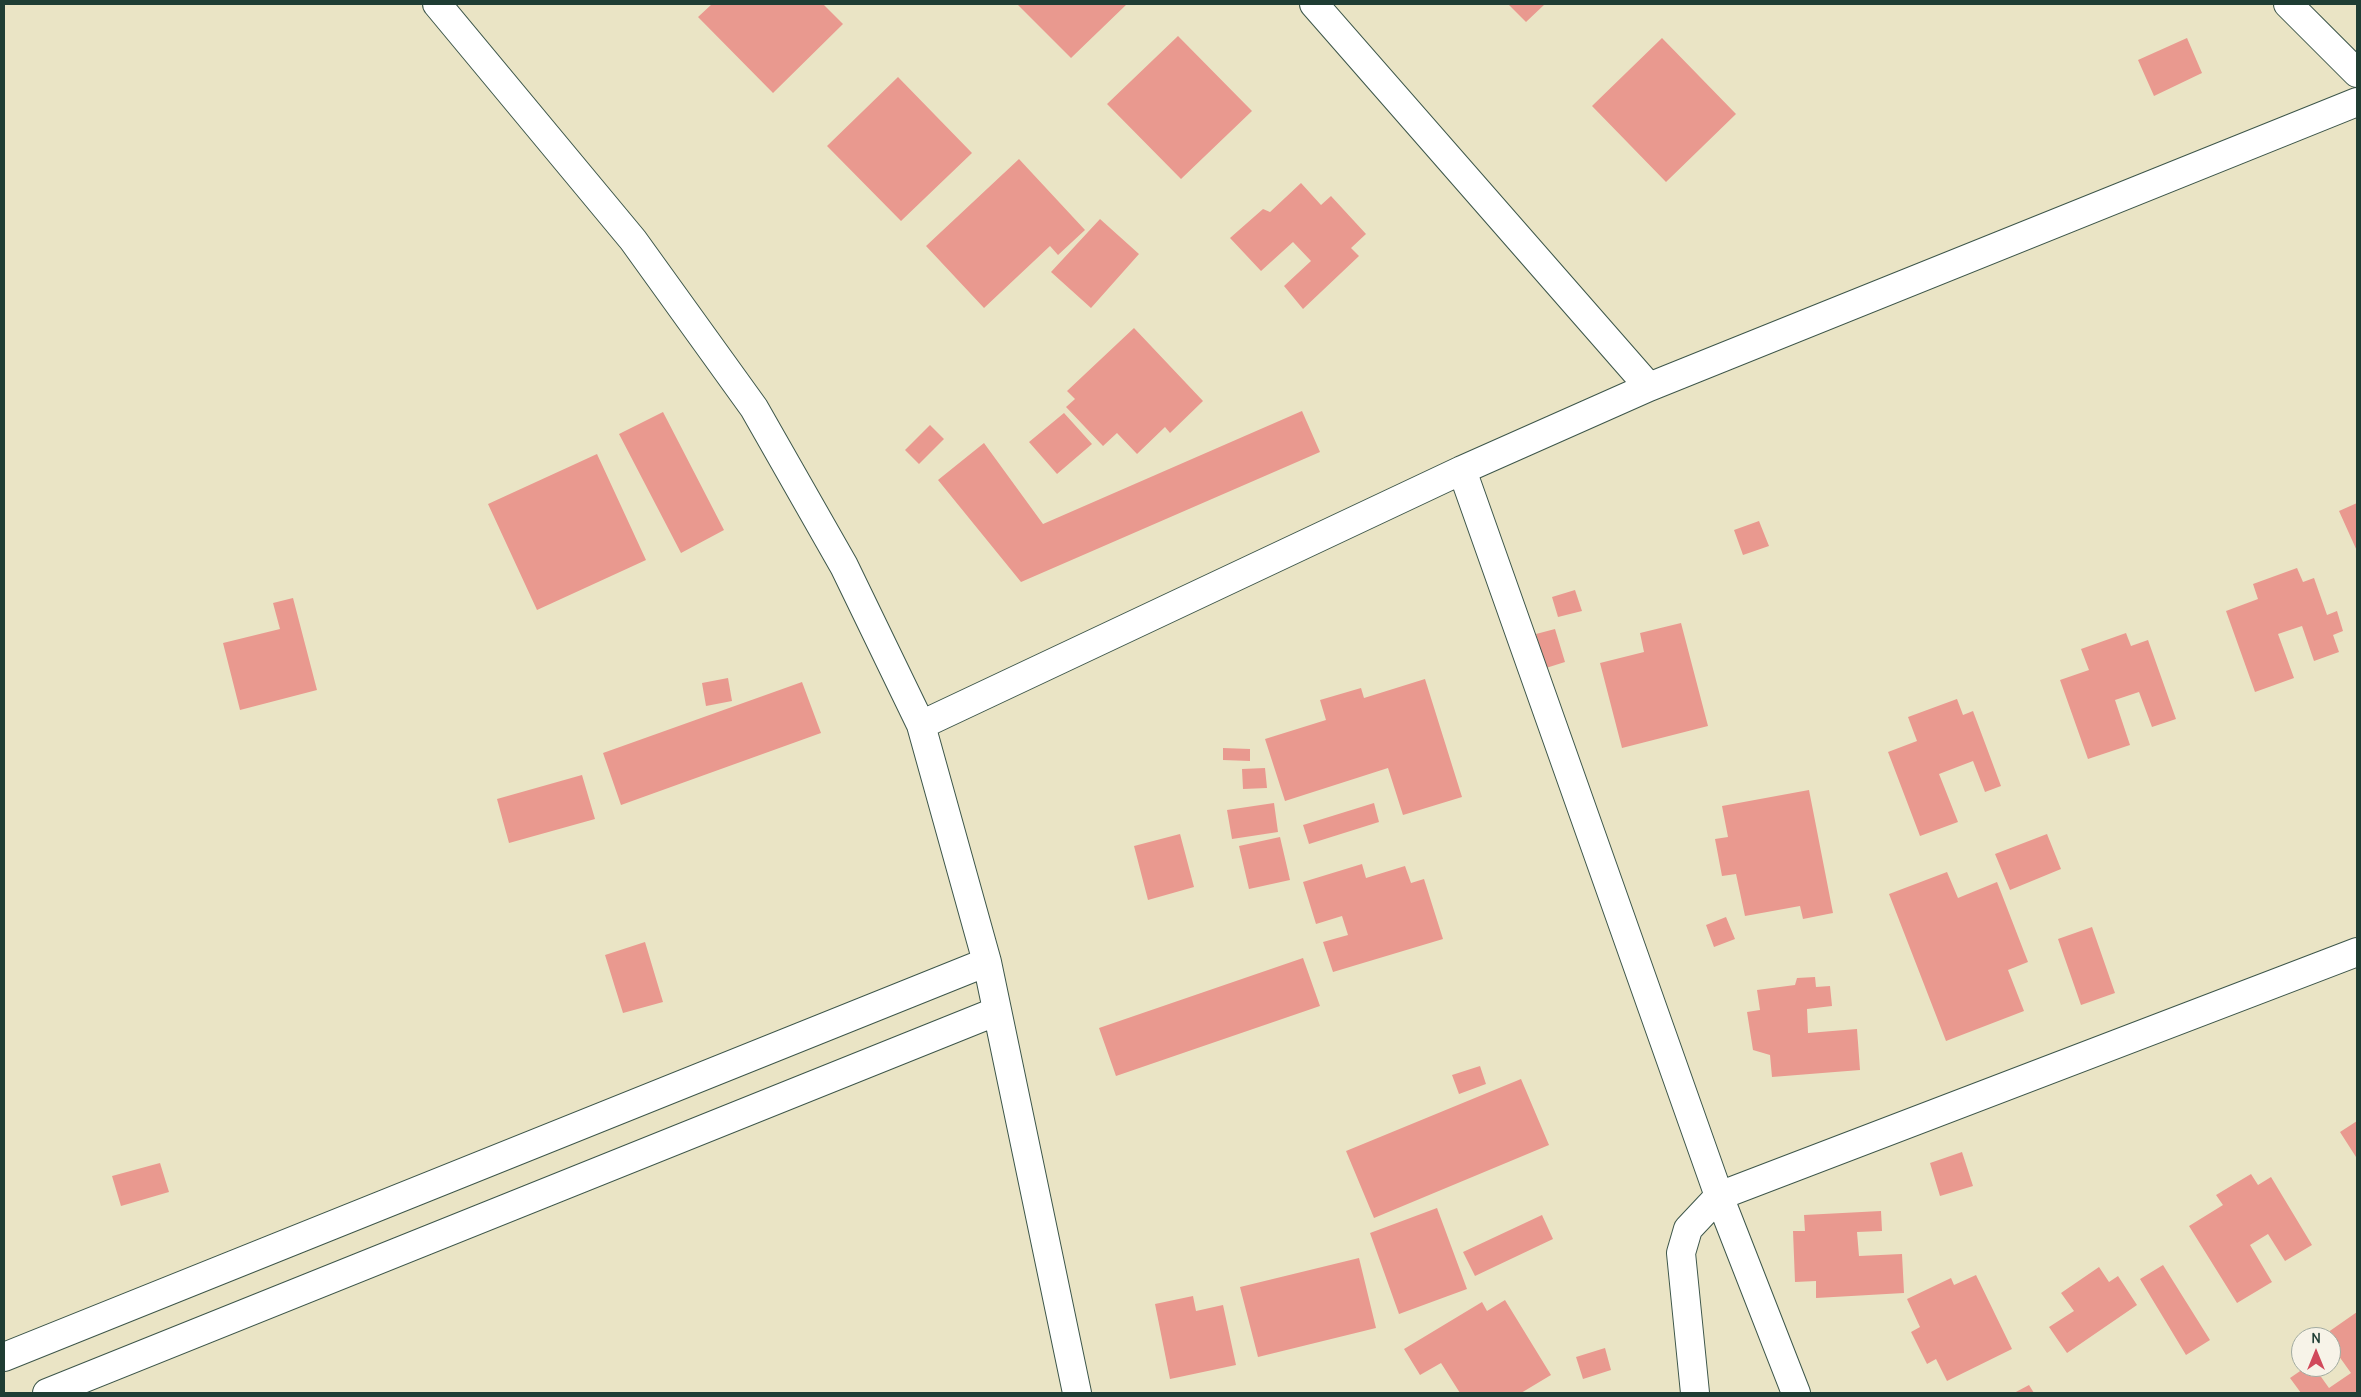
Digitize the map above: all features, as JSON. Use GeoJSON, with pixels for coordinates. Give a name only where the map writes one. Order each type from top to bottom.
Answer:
{"type":"FeatureCollection","features":[{"type":"Feature","properties":{"kind":"street"},"geometry":{"type":"LineString","coordinates":[[437,4],[633,240],[754,408],[844,566],[921,725],[987,962],[995,1012],[1077,1393]]}},
{"type":"Feature","properties":{"kind":"street"},"geometry":{"type":"LineString","coordinates":[[1314,4],[1649,387]]}},
{"type":"Feature","properties":{"kind":"street"},"geometry":{"type":"LineString","coordinates":[[2288,4],[2357,73]]}},
{"type":"Feature","properties":{"kind":"street"},"geometry":{"type":"LineString","coordinates":[[921,725],[1462,470],[1649,387],[2357,102]]}},
{"type":"Feature","properties":{"kind":"street"},"geometry":{"type":"LineString","coordinates":[[1462,470],[1719,1196],[1796,1393]]}},
{"type":"Feature","properties":{"kind":"street"},"geometry":{"type":"LineString","coordinates":[[1695,1393],[1681,1253],[1688,1230],[1719,1196],[2357,952]]}},
{"type":"Feature","properties":{"kind":"street"},"geometry":{"type":"LineString","coordinates":[[4,1357],[987,962]]}},
{"type":"Feature","properties":{"kind":"street"},"geometry":{"type":"LineString","coordinates":[[47,1393],[995,1012]]}},
{"type":"Feature","properties":{"kind":"building"},"geometry":{"type":"Polygon","coordinates":[[[712,4],[823,4],[843,24],[773,93],[698,17],[712,4]]]}},
{"type":"Feature","properties":{"kind":"building"},"geometry":{"type":"Polygon","coordinates":[[[1017,4],[1127,4],[1071,58],[1017,4]]]}},
{"type":"Feature","properties":{"kind":"building"},"geometry":{"type":"Polygon","coordinates":[[[1508,4],[1545,4],[1526,22],[1508,4]]]}},
{"type":"Feature","properties":{"kind":"building"},"geometry":{"type":"Polygon","coordinates":[[[1178,36],[1252,111],[1181,179],[1107,104],[1178,36]]]}},
{"type":"Feature","properties":{"kind":"building"},"geometry":{"type":"Polygon","coordinates":[[[1662,38],[1736,114],[1666,182],[1592,106],[1662,38]]]}},
{"type":"Feature","properties":{"kind":"building"},"geometry":{"type":"Polygon","coordinates":[[[2187,38],[2202,73],[2154,96],[2138,60],[2187,38]]]}},
{"type":"Feature","properties":{"kind":"building"},"geometry":{"type":"Polygon","coordinates":[[[898,77],[972,153],[901,221],[827,146],[898,77]]]}},
{"type":"Feature","properties":{"kind":"building"},"geometry":{"type":"Polygon","coordinates":[[[1019,159],[1085,230],[1058,255],[1050,246],[984,308],[926,246],[1019,159]]]}},
{"type":"Feature","properties":{"kind":"building"},"geometry":{"type":"Polygon","coordinates":[[[1301,183],[1321,205],[1331,196],[1366,234],[1351,248],[1359,256],[1303,309],[1284,286],[1311,261],[1293,242],[1261,271],[1230,238],[1263,209],[1270,212],[1301,183]]]}},
{"type":"Feature","properties":{"kind":"building"},"geometry":{"type":"Polygon","coordinates":[[[1100,219],[1139,254],[1091,308],[1051,272],[1100,219]]]}},
{"type":"Feature","properties":{"kind":"building"},"geometry":{"type":"Polygon","coordinates":[[[1134,328],[1203,401],[1170,433],[1165,427],[1137,454],[1117,433],[1103,446],[1066,407],[1075,399],[1067,391],[1134,328]]]}},
{"type":"Feature","properties":{"kind":"building"},"geometry":{"type":"Polygon","coordinates":[[[1302,411],[1320,452],[1021,582],[938,480],[984,443],[1043,524],[1302,411]]]}},
{"type":"Feature","properties":{"kind":"building"},"geometry":{"type":"Polygon","coordinates":[[[663,412],[724,530],[681,553],[619,434],[663,412]]]}},
{"type":"Feature","properties":{"kind":"building"},"geometry":{"type":"Polygon","coordinates":[[[1064,413],[1092,444],[1057,474],[1029,442],[1064,413]]]}},
{"type":"Feature","properties":{"kind":"building"},"geometry":{"type":"Polygon","coordinates":[[[930,425],[944,439],[919,464],[905,450],[930,425]]]}},
{"type":"Feature","properties":{"kind":"building"},"geometry":{"type":"Polygon","coordinates":[[[597,454],[646,560],[537,610],[488,504],[597,454]]]}},
{"type":"Feature","properties":{"kind":"building"},"geometry":{"type":"Polygon","coordinates":[[[2357,503],[2357,551],[2339,511],[2357,503]]]}},
{"type":"Feature","properties":{"kind":"building"},"geometry":{"type":"Polygon","coordinates":[[[1759,521],[1769,546],[1743,555],[1734,530],[1759,521]]]}},
{"type":"Feature","properties":{"kind":"building"},"geometry":{"type":"Polygon","coordinates":[[[2297,568],[2303,582],[2314,578],[2327,615],[2337,611],[2343,631],[2333,635],[2339,652],[2314,661],[2302,626],[2278,634],[2294,678],[2255,692],[2226,611],[2258,599],[2253,584],[2297,568]]]}},
{"type":"Feature","properties":{"kind":"building"},"geometry":{"type":"Polygon","coordinates":[[[1575,590],[1582,611],[1558,617],[1552,597],[1575,590]]]}},
{"type":"Feature","properties":{"kind":"building"},"geometry":{"type":"Polygon","coordinates":[[[293,598],[317,690],[240,710],[223,643],[280,629],[273,603],[293,598]]]}},
{"type":"Feature","properties":{"kind":"building"},"geometry":{"type":"Polygon","coordinates":[[[1681,623],[1708,726],[1622,748],[1600,663],[1644,652],[1640,633],[1681,623]]]}},
{"type":"Feature","properties":{"kind":"building"},"geometry":{"type":"Polygon","coordinates":[[[1555,629],[1565,662],[1546,668],[1536,634],[1555,629]]]}},
{"type":"Feature","properties":{"kind":"building"},"geometry":{"type":"Polygon","coordinates":[[[2126,633],[2131,646],[2148,640],[2176,719],[2152,727],[2139,692],[2115,700],[2130,745],[2088,759],[2060,680],[2089,670],[2081,649],[2126,633]]]}},
{"type":"Feature","properties":{"kind":"building"},"geometry":{"type":"Polygon","coordinates":[[[728,678],[732,701],[706,706],[702,683],[728,678]]]}},
{"type":"Feature","properties":{"kind":"building"},"geometry":{"type":"Polygon","coordinates":[[[1425,679],[1462,797],[1403,815],[1388,768],[1285,801],[1265,739],[1326,720],[1320,700],[1361,688],[1364,698],[1425,679]]]}},
{"type":"Feature","properties":{"kind":"building"},"geometry":{"type":"Polygon","coordinates":[[[802,682],[821,733],[621,805],[603,753],[802,682]]]}},
{"type":"Feature","properties":{"kind":"building"},"geometry":{"type":"Polygon","coordinates":[[[1957,699],[1963,715],[1973,711],[2001,786],[1985,792],[1973,761],[1939,774],[1958,822],[1920,836],[1888,752],[1917,741],[1908,717],[1957,699]]]}},
{"type":"Feature","properties":{"kind":"building"},"geometry":{"type":"Polygon","coordinates":[[[1223,748],[1250,749],[1250,761],[1223,760],[1223,748]]]}},
{"type":"Feature","properties":{"kind":"building"},"geometry":{"type":"Polygon","coordinates":[[[1265,768],[1267,788],[1243,789],[1242,769],[1265,768]]]}},
{"type":"Feature","properties":{"kind":"building"},"geometry":{"type":"Polygon","coordinates":[[[582,775],[595,819],[509,843],[497,799],[582,775]]]}},
{"type":"Feature","properties":{"kind":"building"},"geometry":{"type":"Polygon","coordinates":[[[1809,790],[1833,913],[1803,919],[1800,906],[1745,916],[1736,874],[1722,876],[1715,839],[1728,837],[1722,806],[1809,790]]]}},
{"type":"Feature","properties":{"kind":"building"},"geometry":{"type":"Polygon","coordinates":[[[1274,803],[1278,832],[1232,839],[1227,810],[1274,803]]]}},
{"type":"Feature","properties":{"kind":"building"},"geometry":{"type":"Polygon","coordinates":[[[1374,803],[1379,822],[1309,844],[1303,825],[1374,803]]]}},
{"type":"Feature","properties":{"kind":"building"},"geometry":{"type":"Polygon","coordinates":[[[1180,834],[1194,887],[1148,900],[1134,846],[1180,834]]]}},
{"type":"Feature","properties":{"kind":"building"},"geometry":{"type":"Polygon","coordinates":[[[2047,834],[2061,869],[2010,890],[1995,854],[2047,834]]]}},
{"type":"Feature","properties":{"kind":"building"},"geometry":{"type":"Polygon","coordinates":[[[1280,837],[1290,880],[1249,889],[1239,846],[1280,837]]]}},
{"type":"Feature","properties":{"kind":"building"},"geometry":{"type":"Polygon","coordinates":[[[1362,864],[1366,878],[1405,866],[1411,883],[1424,879],[1443,939],[1333,972],[1323,942],[1348,935],[1342,916],[1316,924],[1303,882],[1362,864]]]}},
{"type":"Feature","properties":{"kind":"building"},"geometry":{"type":"Polygon","coordinates":[[[1947,872],[1958,898],[1997,882],[2028,962],[2008,970],[2024,1011],[1946,1041],[1889,894],[1947,872]]]}},
{"type":"Feature","properties":{"kind":"building"},"geometry":{"type":"Polygon","coordinates":[[[1726,917],[1735,939],[1714,947],[1706,925],[1726,917]]]}},
{"type":"Feature","properties":{"kind":"building"},"geometry":{"type":"Polygon","coordinates":[[[2092,927],[2115,993],[2081,1005],[2058,939],[2092,927]]]}},
{"type":"Feature","properties":{"kind":"building"},"geometry":{"type":"Polygon","coordinates":[[[645,942],[663,1002],[623,1013],[605,955],[645,942]]]}},
{"type":"Feature","properties":{"kind":"building"},"geometry":{"type":"Polygon","coordinates":[[[1303,958],[1320,1006],[1116,1076],[1099,1028],[1303,958]]]}},
{"type":"Feature","properties":{"kind":"building"},"geometry":{"type":"Polygon","coordinates":[[[1815,977],[1816,987],[1830,986],[1832,1006],[1807,1009],[1808,1033],[1857,1029],[1860,1070],[1772,1077],[1770,1055],[1753,1050],[1747,1012],[1760,1010],[1757,990],[1795,985],[1797,978],[1815,977]]]}},
{"type":"Feature","properties":{"kind":"building"},"geometry":{"type":"Polygon","coordinates":[[[1480,1066],[1486,1084],[1459,1094],[1452,1075],[1480,1066]]]}},
{"type":"Feature","properties":{"kind":"building"},"geometry":{"type":"Polygon","coordinates":[[[1521,1079],[1549,1145],[1374,1218],[1346,1151],[1521,1079]]]}},
{"type":"Feature","properties":{"kind":"building"},"geometry":{"type":"Polygon","coordinates":[[[2357,1121],[2357,1157],[2356,1157],[2340,1132],[2357,1121]]]}},
{"type":"Feature","properties":{"kind":"building"},"geometry":{"type":"Polygon","coordinates":[[[1962,1152],[1973,1186],[1940,1196],[1930,1163],[1962,1152]]]}},
{"type":"Feature","properties":{"kind":"building"},"geometry":{"type":"Polygon","coordinates":[[[160,1163],[169,1192],[121,1206],[112,1176],[160,1163]]]}},
{"type":"Feature","properties":{"kind":"building"},"geometry":{"type":"Polygon","coordinates":[[[2251,1174],[2258,1185],[2271,1177],[2312,1245],[2285,1261],[2268,1234],[2250,1245],[2272,1282],[2237,1303],[2189,1226],[2223,1205],[2216,1195],[2251,1174]]]}},
{"type":"Feature","properties":{"kind":"building"},"geometry":{"type":"Polygon","coordinates":[[[1437,1208],[1467,1289],[1399,1314],[1370,1233],[1437,1208]]]}},
{"type":"Feature","properties":{"kind":"building"},"geometry":{"type":"Polygon","coordinates":[[[1881,1211],[1882,1231],[1857,1232],[1859,1256],[1902,1254],[1904,1293],[1816,1298],[1816,1281],[1795,1282],[1793,1231],[1805,1231],[1804,1215],[1881,1211]]]}},
{"type":"Feature","properties":{"kind":"building"},"geometry":{"type":"Polygon","coordinates":[[[1542,1215],[1553,1239],[1475,1276],[1463,1252],[1542,1215]]]}},
{"type":"Feature","properties":{"kind":"building"},"geometry":{"type":"Polygon","coordinates":[[[1359,1258],[1376,1328],[1258,1357],[1240,1287],[1359,1258]]]}},
{"type":"Feature","properties":{"kind":"building"},"geometry":{"type":"Polygon","coordinates":[[[2163,1265],[2210,1340],[2186,1355],[2140,1279],[2163,1265]]]}},
{"type":"Feature","properties":{"kind":"building"},"geometry":{"type":"Polygon","coordinates":[[[2099,1267],[2109,1282],[2118,1276],[2137,1305],[2067,1353],[2049,1327],[2074,1311],[2061,1293],[2099,1267]]]}},
{"type":"Feature","properties":{"kind":"building"},"geometry":{"type":"Polygon","coordinates":[[[1976,1275],[2012,1349],[1947,1381],[1936,1359],[1927,1364],[1911,1332],[1920,1327],[1907,1299],[1951,1278],[1954,1285],[1976,1275]]]}},
{"type":"Feature","properties":{"kind":"building"},"geometry":{"type":"Polygon","coordinates":[[[1193,1296],[1196,1311],[1223,1305],[1236,1365],[1170,1379],[1155,1304],[1193,1296]]]}},
{"type":"Feature","properties":{"kind":"building"},"geometry":{"type":"Polygon","coordinates":[[[1505,1300],[1551,1375],[1521,1393],[1460,1393],[1441,1363],[1420,1375],[1404,1349],[1482,1302],[1487,1311],[1505,1300]]]}},
{"type":"Feature","properties":{"kind":"building"},"geometry":{"type":"Polygon","coordinates":[[[2357,1312],[2357,1393],[2301,1393],[2290,1378],[2291,1377],[2321,1377],[2329,1388],[2351,1373],[2341,1359],[2341,1327],[2335,1327],[2357,1312]]]}},
{"type":"Feature","properties":{"kind":"building"},"geometry":{"type":"Polygon","coordinates":[[[1605,1348],[1611,1370],[1583,1379],[1576,1357],[1605,1348]]]}},
{"type":"Feature","properties":{"kind":"building"},"geometry":{"type":"Polygon","coordinates":[[[2029,1385],[2034,1393],[2014,1393],[2029,1385]]]}}]}
